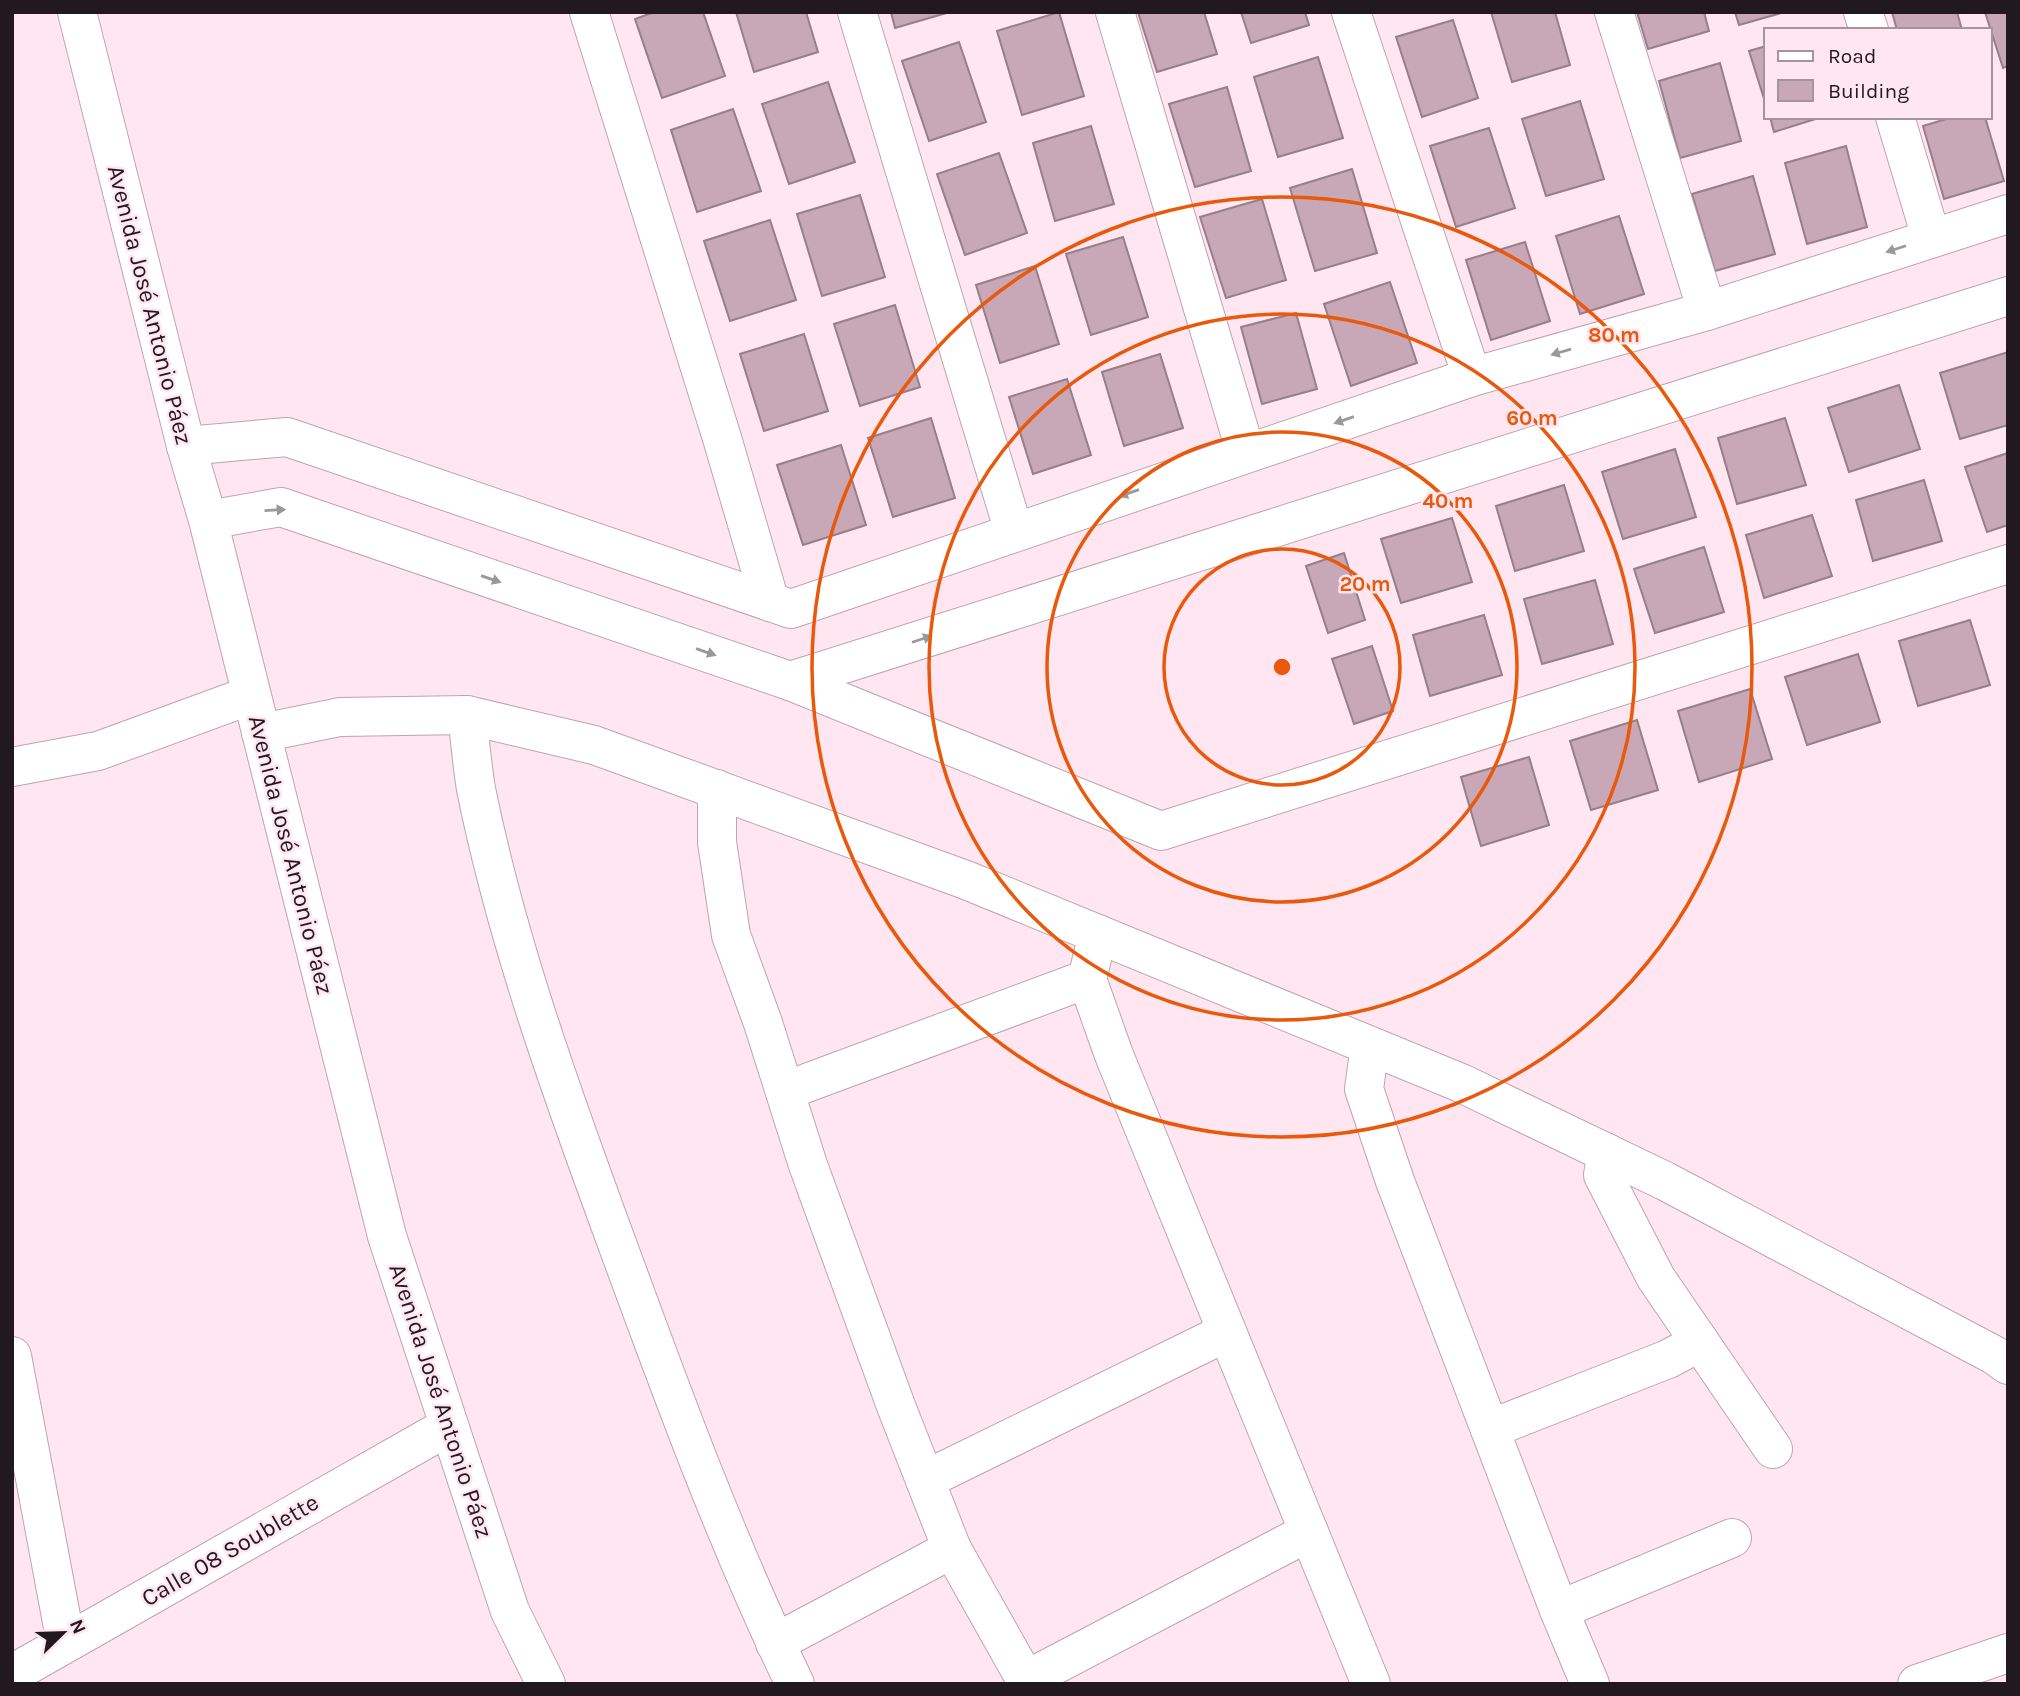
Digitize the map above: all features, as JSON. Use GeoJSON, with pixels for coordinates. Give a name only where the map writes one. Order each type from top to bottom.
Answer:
{"type":"FeatureCollection","features":[{"type":"Feature","properties":{"kind":"street","name":"Avenida José Antonio Páez"},"geometry":{"type":"LineString","coordinates":[[77,12],[186,446],[208,520],[387,1236],[509,1611],[546,1684]]}},
{"type":"Feature","properties":{"kind":"street"},"geometry":{"type":"LineString","coordinates":[[589,12],[771,602]]}},
{"type":"Feature","properties":{"kind":"street"},"geometry":{"type":"LineString","coordinates":[[857,12],[1014,532]]}},
{"type":"Feature","properties":{"kind":"street"},"geometry":{"type":"LineString","coordinates":[[1115,12],[1246,453]]}},
{"type":"Feature","properties":{"kind":"street"},"geometry":{"type":"LineString","coordinates":[[1351,12],[1472,377]]}},
{"type":"Feature","properties":{"kind":"street"},"geometry":{"type":"LineString","coordinates":[[1614,12],[1707,311]]}},
{"type":"Feature","properties":{"kind":"street"},"geometry":{"type":"LineString","coordinates":[[1896,119],[1931,237]]}},
{"type":"Feature","properties":{"kind":"street"},"geometry":{"type":"LineString","coordinates":[[186,446],[286,437],[791,609],[1472,377],[1707,311],[2008,214]]}},
{"type":"Feature","properties":{"kind":"street"},"geometry":{"type":"LineString","coordinates":[[790,681],[2008,296]]}},
{"type":"Feature","properties":{"kind":"street"},"geometry":{"type":"LineString","coordinates":[[208,520],[281,507],[790,681],[1161,831],[2008,564]]}},
{"type":"Feature","properties":{"kind":"street"},"geometry":{"type":"LineString","coordinates":[[12,766],[98,751],[251,695]]}},
{"type":"Feature","properties":{"kind":"street"},"geometry":{"type":"LineString","coordinates":[[261,733],[340,717],[467,715],[594,745],[717,789],[966,880],[1461,1083],[1607,1153],[1811,1258],[1994,1355],[2008,1365]]}},
{"type":"Feature","properties":{"kind":"street"},"geometry":{"type":"LineString","coordinates":[[467,715],[476,786],[518,956],[595,1183],[686,1432],[795,1684]]}},
{"type":"Feature","properties":{"kind":"street"},"geometry":{"type":"LineString","coordinates":[[717,789],[717,842],[731,934],[808,1165],[952,1549],[1027,1682],[1309,1532]]}},
{"type":"Feature","properties":{"kind":"street"},"geometry":{"type":"LineString","coordinates":[[1098,934],[1087,979],[1114,1055],[1371,1684]]}},
{"type":"Feature","properties":{"kind":"street"},"geometry":{"type":"LineString","coordinates":[[785,1091],[1087,979]]}},
{"type":"Feature","properties":{"kind":"street"},"geometry":{"type":"LineString","coordinates":[[1370,1046],[1364,1089],[1395,1181],[1559,1610],[1590,1684]]}},
{"type":"Feature","properties":{"kind":"street"},"geometry":{"type":"LineString","coordinates":[[1607,1153],[1603,1175],[1656,1278],[1773,1449]]}},
{"type":"Feature","properties":{"kind":"street"},"geometry":{"type":"LineString","coordinates":[[925,1480],[1227,1332]]}},
{"type":"Feature","properties":{"kind":"street"},"geometry":{"type":"LineString","coordinates":[[1490,1429],[1668,1359],[1700,1342]]}},
{"type":"Feature","properties":{"kind":"street"},"geometry":{"type":"LineString","coordinates":[[12,1356],[65,1643]]}},
{"type":"Feature","properties":{"kind":"street","name":"Calle 08 Soublette"},"geometry":{"type":"LineString","coordinates":[[12,1674],[449,1426]]}},
{"type":"Feature","properties":{"kind":"street"},"geometry":{"type":"LineString","coordinates":[[1559,1610],[1732,1538]]}},
{"type":"Feature","properties":{"kind":"street"},"geometry":{"type":"LineString","coordinates":[[775,1643],[952,1549]]}},
{"type":"Feature","properties":{"kind":"street"},"geometry":{"type":"LineString","coordinates":[[1917,1684],[2008,1653]]}},
{"type":"Feature","properties":{"kind":"building"},"geometry":{"type":"Polygon","coordinates":[[[654,12],[703,12],[725,76],[662,98],[635,19],[654,12]]]}},
{"type":"Feature","properties":{"kind":"building"},"geometry":{"type":"Polygon","coordinates":[[[736,12],[806,12],[818,52],[754,72],[736,12]]]}},
{"type":"Feature","properties":{"kind":"building"},"geometry":{"type":"Polygon","coordinates":[[[891,12],[950,12],[895,28],[891,12]]]}},
{"type":"Feature","properties":{"kind":"building"},"geometry":{"type":"Polygon","coordinates":[[[1059,12],[1084,96],[1022,115],[997,31],[1059,12]]]}},
{"type":"Feature","properties":{"kind":"building"},"geometry":{"type":"Polygon","coordinates":[[[1138,12],[1204,12],[1217,54],[1157,72],[1138,12]]]}},
{"type":"Feature","properties":{"kind":"building"},"geometry":{"type":"Polygon","coordinates":[[[1241,12],[1305,12],[1309,25],[1251,43],[1241,12]]]}},
{"type":"Feature","properties":{"kind":"building"},"geometry":{"type":"Polygon","coordinates":[[[1491,12],[1555,12],[1570,65],[1512,82],[1491,12]]]}},
{"type":"Feature","properties":{"kind":"building"},"geometry":{"type":"Polygon","coordinates":[[[1637,12],[1704,12],[1709,31],[1648,49],[1637,12]]]}},
{"type":"Feature","properties":{"kind":"building"},"geometry":{"type":"Polygon","coordinates":[[[1735,12],[1785,12],[1739,25],[1735,12]]]}},
{"type":"Feature","properties":{"kind":"building"},"geometry":{"type":"Polygon","coordinates":[[[1892,12],[1957,12],[1961,28],[1896,28],[1892,12]]]}},
{"type":"Feature","properties":{"kind":"building"},"geometry":{"type":"Polygon","coordinates":[[[1985,12],[2008,12],[2008,66],[2003,68],[1992,28],[1985,12]]]}},
{"type":"Feature","properties":{"kind":"building"},"geometry":{"type":"Polygon","coordinates":[[[1453,20],[1478,98],[1422,117],[1396,37],[1453,20]]]}},
{"type":"Feature","properties":{"kind":"building"},"geometry":{"type":"Polygon","coordinates":[[[959,42],[986,122],[929,141],[902,61],[959,42]]]}},
{"type":"Feature","properties":{"kind":"building"},"geometry":{"type":"Polygon","coordinates":[[[1764,47],[1764,99],[1749,51],[1764,47]]]}},
{"type":"Feature","properties":{"kind":"building"},"geometry":{"type":"Polygon","coordinates":[[[1318,57],[1343,138],[1278,157],[1254,77],[1318,57]]]}},
{"type":"Feature","properties":{"kind":"building"},"geometry":{"type":"Polygon","coordinates":[[[1720,63],[1741,141],[1680,158],[1659,81],[1720,63]]]}},
{"type":"Feature","properties":{"kind":"building"},"geometry":{"type":"Polygon","coordinates":[[[828,82],[855,162],[789,184],[762,104],[828,82]]]}},
{"type":"Feature","properties":{"kind":"building"},"geometry":{"type":"Polygon","coordinates":[[[1227,87],[1251,171],[1195,187],[1169,104],[1227,87]]]}},
{"type":"Feature","properties":{"kind":"building"},"geometry":{"type":"Polygon","coordinates":[[[1580,101],[1604,179],[1546,196],[1522,119],[1580,101]]]}},
{"type":"Feature","properties":{"kind":"building"},"geometry":{"type":"Polygon","coordinates":[[[733,109],[761,191],[697,212],[671,130],[733,109]]]}},
{"type":"Feature","properties":{"kind":"building"},"geometry":{"type":"Polygon","coordinates":[[[1771,119],[1816,119],[1774,132],[1771,119]]]}},
{"type":"Feature","properties":{"kind":"building"},"geometry":{"type":"Polygon","coordinates":[[[1946,119],[1986,119],[2004,181],[1944,199],[1923,126],[1946,119]]]}},
{"type":"Feature","properties":{"kind":"building"},"geometry":{"type":"Polygon","coordinates":[[[1091,126],[1114,204],[1055,221],[1033,143],[1091,126]]]}},
{"type":"Feature","properties":{"kind":"building"},"geometry":{"type":"Polygon","coordinates":[[[1489,128],[1515,208],[1456,227],[1430,146],[1489,128]]]}},
{"type":"Feature","properties":{"kind":"building"},"geometry":{"type":"Polygon","coordinates":[[[1846,146],[1867,227],[1807,244],[1785,163],[1846,146]]]}},
{"type":"Feature","properties":{"kind":"building"},"geometry":{"type":"Polygon","coordinates":[[[999,153],[1027,233],[965,255],[937,174],[999,153]]]}},
{"type":"Feature","properties":{"kind":"building"},"geometry":{"type":"Polygon","coordinates":[[[1352,169],[1377,253],[1315,271],[1290,188],[1352,169]]]}},
{"type":"Feature","properties":{"kind":"building"},"geometry":{"type":"Polygon","coordinates":[[[1753,176],[1775,254],[1715,271],[1692,194],[1753,176]]]}},
{"type":"Feature","properties":{"kind":"building"},"geometry":{"type":"Polygon","coordinates":[[[860,195],[885,277],[822,296],[797,214],[860,195]]]}},
{"type":"Feature","properties":{"kind":"building"},"geometry":{"type":"Polygon","coordinates":[[[1262,199],[1286,280],[1226,298],[1200,217],[1262,199]]]}},
{"type":"Feature","properties":{"kind":"building"},"geometry":{"type":"Polygon","coordinates":[[[1619,216],[1644,294],[1580,314],[1556,236],[1619,216]]]}},
{"type":"Feature","properties":{"kind":"building"},"geometry":{"type":"Polygon","coordinates":[[[770,220],[796,300],[730,321],[704,241],[770,220]]]}},
{"type":"Feature","properties":{"kind":"building"},"geometry":{"type":"Polygon","coordinates":[[[1123,237],[1148,317],[1091,335],[1066,254],[1123,237]]]}},
{"type":"Feature","properties":{"kind":"building"},"geometry":{"type":"Polygon","coordinates":[[[1525,242],[1550,321],[1491,340],[1466,260],[1525,242]]]}},
{"type":"Feature","properties":{"kind":"building"},"geometry":{"type":"Polygon","coordinates":[[[1035,266],[1059,344],[1000,363],[976,285],[1035,266]]]}},
{"type":"Feature","properties":{"kind":"building"},"geometry":{"type":"Polygon","coordinates":[[[1390,282],[1417,363],[1351,386],[1324,304],[1390,282]]]}},
{"type":"Feature","properties":{"kind":"building"},"geometry":{"type":"Polygon","coordinates":[[[895,305],[920,387],[860,406],[834,324],[895,305]]]}},
{"type":"Feature","properties":{"kind":"building"},"geometry":{"type":"Polygon","coordinates":[[[1296,313],[1317,389],[1262,404],[1241,327],[1296,313]]]}},
{"type":"Feature","properties":{"kind":"building"},"geometry":{"type":"Polygon","coordinates":[[[804,334],[828,411],[764,431],[740,354],[804,334]]]}},
{"type":"Feature","properties":{"kind":"building"},"geometry":{"type":"Polygon","coordinates":[[[2008,352],[2008,425],[1960,439],[1940,373],[2008,352]]]}},
{"type":"Feature","properties":{"kind":"building"},"geometry":{"type":"Polygon","coordinates":[[[1160,354],[1183,428],[1124,446],[1102,372],[1160,354]]]}},
{"type":"Feature","properties":{"kind":"building"},"geometry":{"type":"Polygon","coordinates":[[[1067,379],[1091,455],[1033,474],[1009,397],[1067,379]]]}},
{"type":"Feature","properties":{"kind":"building"},"geometry":{"type":"Polygon","coordinates":[[[1899,385],[1920,449],[1849,472],[1828,408],[1899,385]]]}},
{"type":"Feature","properties":{"kind":"building"},"geometry":{"type":"Polygon","coordinates":[[[931,418],[955,498],[893,517],[868,438],[931,418]]]}},
{"type":"Feature","properties":{"kind":"building"},"geometry":{"type":"Polygon","coordinates":[[[1785,418],[1806,485],[1737,504],[1718,438],[1785,418]]]}},
{"type":"Feature","properties":{"kind":"building"},"geometry":{"type":"Polygon","coordinates":[[[841,445],[866,525],[803,545],[777,465],[841,445]]]}},
{"type":"Feature","properties":{"kind":"building"},"geometry":{"type":"Polygon","coordinates":[[[1675,449],[1696,517],[1623,539],[1602,472],[1675,449]]]}},
{"type":"Feature","properties":{"kind":"building"},"geometry":{"type":"Polygon","coordinates":[[[2008,453],[2008,525],[1987,532],[1965,467],[2008,453]]]}},
{"type":"Feature","properties":{"kind":"building"},"geometry":{"type":"Polygon","coordinates":[[[1924,480],[1942,541],[1873,561],[1856,500],[1924,480]]]}},
{"type":"Feature","properties":{"kind":"building"},"geometry":{"type":"Polygon","coordinates":[[[1564,485],[1584,551],[1515,571],[1496,506],[1564,485]]]}},
{"type":"Feature","properties":{"kind":"building"},"geometry":{"type":"Polygon","coordinates":[[[1812,515],[1832,576],[1764,598],[1746,535],[1812,515]]]}},
{"type":"Feature","properties":{"kind":"building"},"geometry":{"type":"Polygon","coordinates":[[[1452,518],[1472,582],[1401,603],[1381,539],[1452,518]]]}},
{"type":"Feature","properties":{"kind":"building"},"geometry":{"type":"Polygon","coordinates":[[[1704,547],[1724,612],[1655,633],[1634,569],[1704,547]]]}},
{"type":"Feature","properties":{"kind":"building"},"geometry":{"type":"Polygon","coordinates":[[[1344,553],[1365,620],[1328,633],[1306,566],[1344,553]]]}},
{"type":"Feature","properties":{"kind":"building"},"geometry":{"type":"Polygon","coordinates":[[[1595,580],[1613,644],[1542,664],[1524,599],[1595,580]]]}},
{"type":"Feature","properties":{"kind":"building"},"geometry":{"type":"Polygon","coordinates":[[[1484,615],[1502,675],[1430,696],[1413,635],[1484,615]]]}},
{"type":"Feature","properties":{"kind":"building"},"geometry":{"type":"Polygon","coordinates":[[[1970,620],[1990,685],[1918,706],[1899,641],[1970,620]]]}},
{"type":"Feature","properties":{"kind":"building"},"geometry":{"type":"Polygon","coordinates":[[[1372,646],[1393,711],[1354,724],[1332,659],[1372,646]]]}},
{"type":"Feature","properties":{"kind":"building"},"geometry":{"type":"Polygon","coordinates":[[[1858,654],[1880,722],[1807,745],[1785,677],[1858,654]]]}},
{"type":"Feature","properties":{"kind":"building"},"geometry":{"type":"Polygon","coordinates":[[[1750,689],[1772,759],[1699,782],[1678,711],[1750,689]]]}},
{"type":"Feature","properties":{"kind":"building"},"geometry":{"type":"Polygon","coordinates":[[[1637,720],[1658,790],[1591,810],[1570,741],[1637,720]]]}},
{"type":"Feature","properties":{"kind":"building"},"geometry":{"type":"Polygon","coordinates":[[[1529,757],[1549,825],[1481,846],[1461,777],[1529,757]]]}}]}
